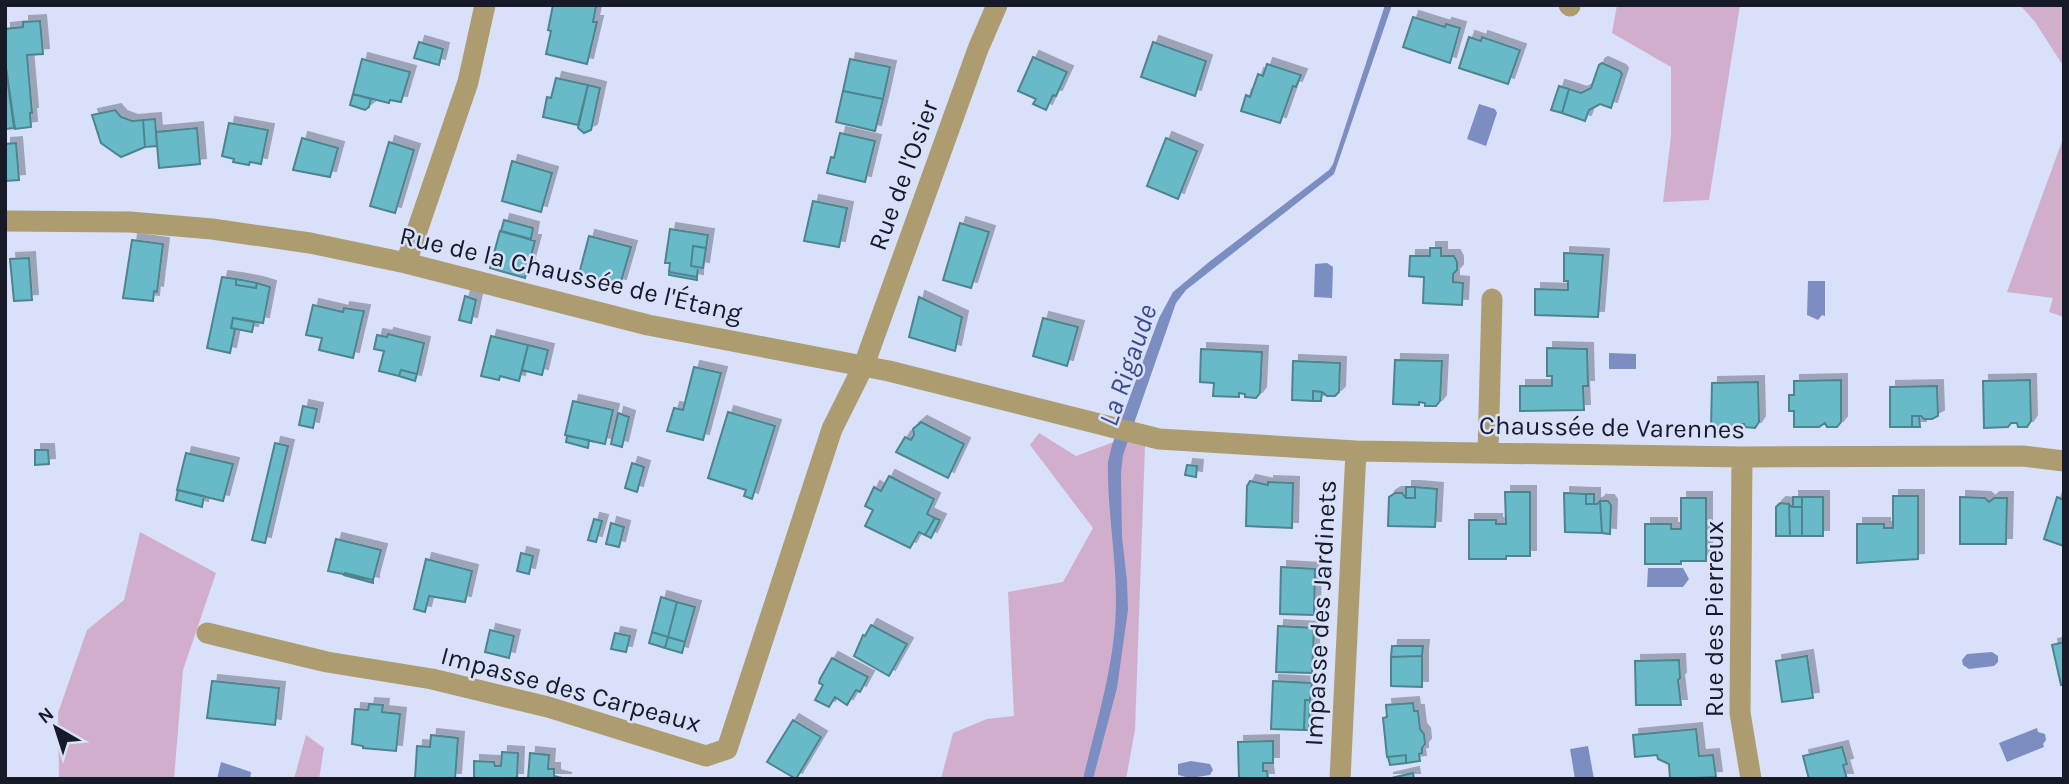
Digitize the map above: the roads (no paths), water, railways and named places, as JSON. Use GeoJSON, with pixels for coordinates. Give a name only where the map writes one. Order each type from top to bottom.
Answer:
{"type":"FeatureCollection","features":[{"type":"Feature","properties":{"kind":"street"},"geometry":{"type":"LineString","coordinates":[[406,263],[468,82],[485,5]]}},
{"type":"Feature","properties":{"kind":"street","name":"Rue de l'Osier"},"geometry":{"type":"LineString","coordinates":[[864,365],[978,49],[998,5]]}},
{"type":"Feature","properties":{"kind":"street","name":"Rue de la Chaussée de l'Étang"},"geometry":{"type":"LineString","coordinates":[[5,221],[130,222],[212,229],[310,243],[406,263],[648,325],[864,365],[1159,439]]}},
{"type":"Feature","properties":{"kind":"street"},"geometry":{"type":"LineString","coordinates":[[1488,452],[1492,299]]}},
{"type":"Feature","properties":{"kind":"street","name":"Impasse des Carpeaux"},"geometry":{"type":"LineString","coordinates":[[207,633],[327,662],[432,679],[548,707],[706,756],[727,749],[832,429],[864,365]]}},
{"type":"Feature","properties":{"kind":"street","name":"Chaussée de Varennes"},"geometry":{"type":"LineString","coordinates":[[1159,439],[1356,451],[1742,457],[2023,456],[2064,461]]}},
{"type":"Feature","properties":{"kind":"street","name":"Impasse des Jardinets"},"geometry":{"type":"LineString","coordinates":[[1340,779],[1356,451]]}},
{"type":"Feature","properties":{"kind":"street","name":"Rue des Pierreux"},"geometry":{"type":"LineString","coordinates":[[1742,457],[1740,713],[1751,779]]}},
{"type":"Feature","properties":{"kind":"water"},"geometry":{"type":"Polygon","coordinates":[[[1385,5],[1392,5],[1334,174],[1186,290],[1176,303],[1123,455],[1122,537],[1128,610],[1117,688],[1093,779],[1083,779],[1105,690],[1115,623],[1116,583],[1108,462],[1159,318],[1173,292],[1329,170],[1385,5]]]}},
{"type":"Feature","properties":{"kind":"water"},"geometry":{"type":"Polygon","coordinates":[[[1479,104],[1495,109],[1497,113],[1486,146],[1467,139],[1479,104]]]}},
{"type":"Feature","properties":{"kind":"water"},"geometry":{"type":"Polygon","coordinates":[[[1327,263],[1333,267],[1332,298],[1314,297],[1315,264],[1327,263]]]}},
{"type":"Feature","properties":{"kind":"water"},"geometry":{"type":"Polygon","coordinates":[[[1808,281],[1825,281],[1825,316],[1822,315],[1818,320],[1807,315],[1808,281]]]}},
{"type":"Feature","properties":{"kind":"water"},"geometry":{"type":"Polygon","coordinates":[[[1609,353],[1636,354],[1636,369],[1609,369],[1609,353]]]}},
{"type":"Feature","properties":{"kind":"water"},"geometry":{"type":"Polygon","coordinates":[[[1648,568],[1683,568],[1689,579],[1683,587],[1647,587],[1648,568]]]}},
{"type":"Feature","properties":{"kind":"water"},"geometry":{"type":"Polygon","coordinates":[[[1992,652],[1998,656],[1998,662],[1994,666],[1969,669],[1963,665],[1962,660],[1967,654],[1992,652]]]}},
{"type":"Feature","properties":{"kind":"water"},"geometry":{"type":"Polygon","coordinates":[[[2037,728],[2038,732],[2045,734],[2044,747],[2007,762],[1999,743],[2037,728]]]}},
{"type":"Feature","properties":{"kind":"water"},"geometry":{"type":"Polygon","coordinates":[[[1588,746],[1594,779],[1575,779],[1570,749],[1588,746]]]}},
{"type":"Feature","properties":{"kind":"water"},"geometry":{"type":"Polygon","coordinates":[[[1191,761],[1210,764],[1213,770],[1210,775],[1190,778],[1178,775],[1178,764],[1191,761]]]}},
{"type":"Feature","properties":{"kind":"water"},"geometry":{"type":"Polygon","coordinates":[[[221,762],[251,772],[250,779],[217,779],[221,762]]]}},
{"type":"Feature","properties":{"kind":"water label","name":"La Rigaude"},"geometry":{"type":"Point","coordinates":[1127,365]}}]}
